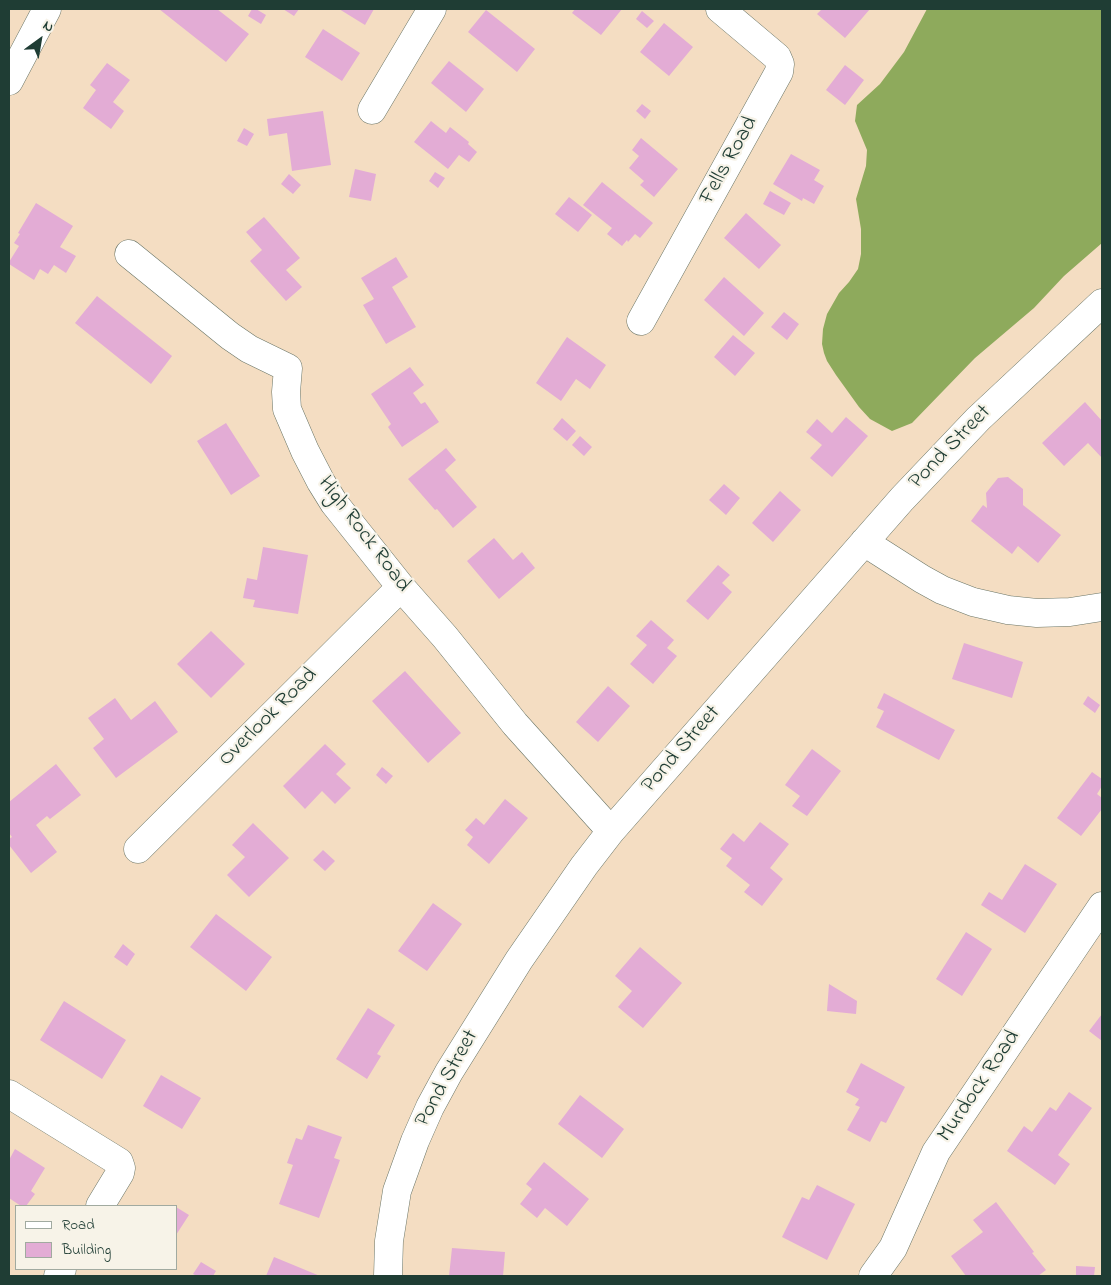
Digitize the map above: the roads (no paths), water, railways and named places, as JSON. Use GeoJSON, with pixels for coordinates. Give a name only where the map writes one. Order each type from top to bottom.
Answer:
{"type":"FeatureCollection","features":[{"type":"Feature","properties":{"kind":"street"},"geometry":{"type":"LineString","coordinates":[[9,80],[46,9]]}},
{"type":"Feature","properties":{"kind":"street"},"geometry":{"type":"LineString","coordinates":[[372,110],[432,9]]}},
{"type":"Feature","properties":{"kind":"street","name":"Fells Road"},"geometry":{"type":"LineString","coordinates":[[641,321],[779,72],[780,64],[777,57],[727,11]]}},
{"type":"Feature","properties":{"kind":"street","name":"High Rock Road"},"geometry":{"type":"LineString","coordinates":[[129,254],[230,336],[249,349],[288,368],[287,409],[304,451],[334,503],[400,587],[514,724],[611,831]]}},
{"type":"Feature","properties":{"kind":"street","name":"Pond Street"},"geometry":{"type":"LineString","coordinates":[[388,1276],[389,1241],[397,1191],[415,1141],[430,1107],[449,1072],[538,930],[584,866],[611,831],[902,499],[978,419],[1102,303]]}},
{"type":"Feature","properties":{"kind":"street"},"geometry":{"type":"LineString","coordinates":[[864,542],[922,580],[973,602],[1008,610],[1037,613],[1070,612],[1102,607]]}},
{"type":"Feature","properties":{"kind":"street","name":"Overlook Road"},"geometry":{"type":"LineString","coordinates":[[138,849],[400,587]]}},
{"type":"Feature","properties":{"kind":"street","name":"Murdock Road"},"geometry":{"type":"LineString","coordinates":[[873,1276],[893,1248],[936,1152],[1102,906]]}},
{"type":"Feature","properties":{"kind":"street"},"geometry":{"type":"LineString","coordinates":[[9,1094],[119,1162],[120,1172],[101,1205]]}}]}
